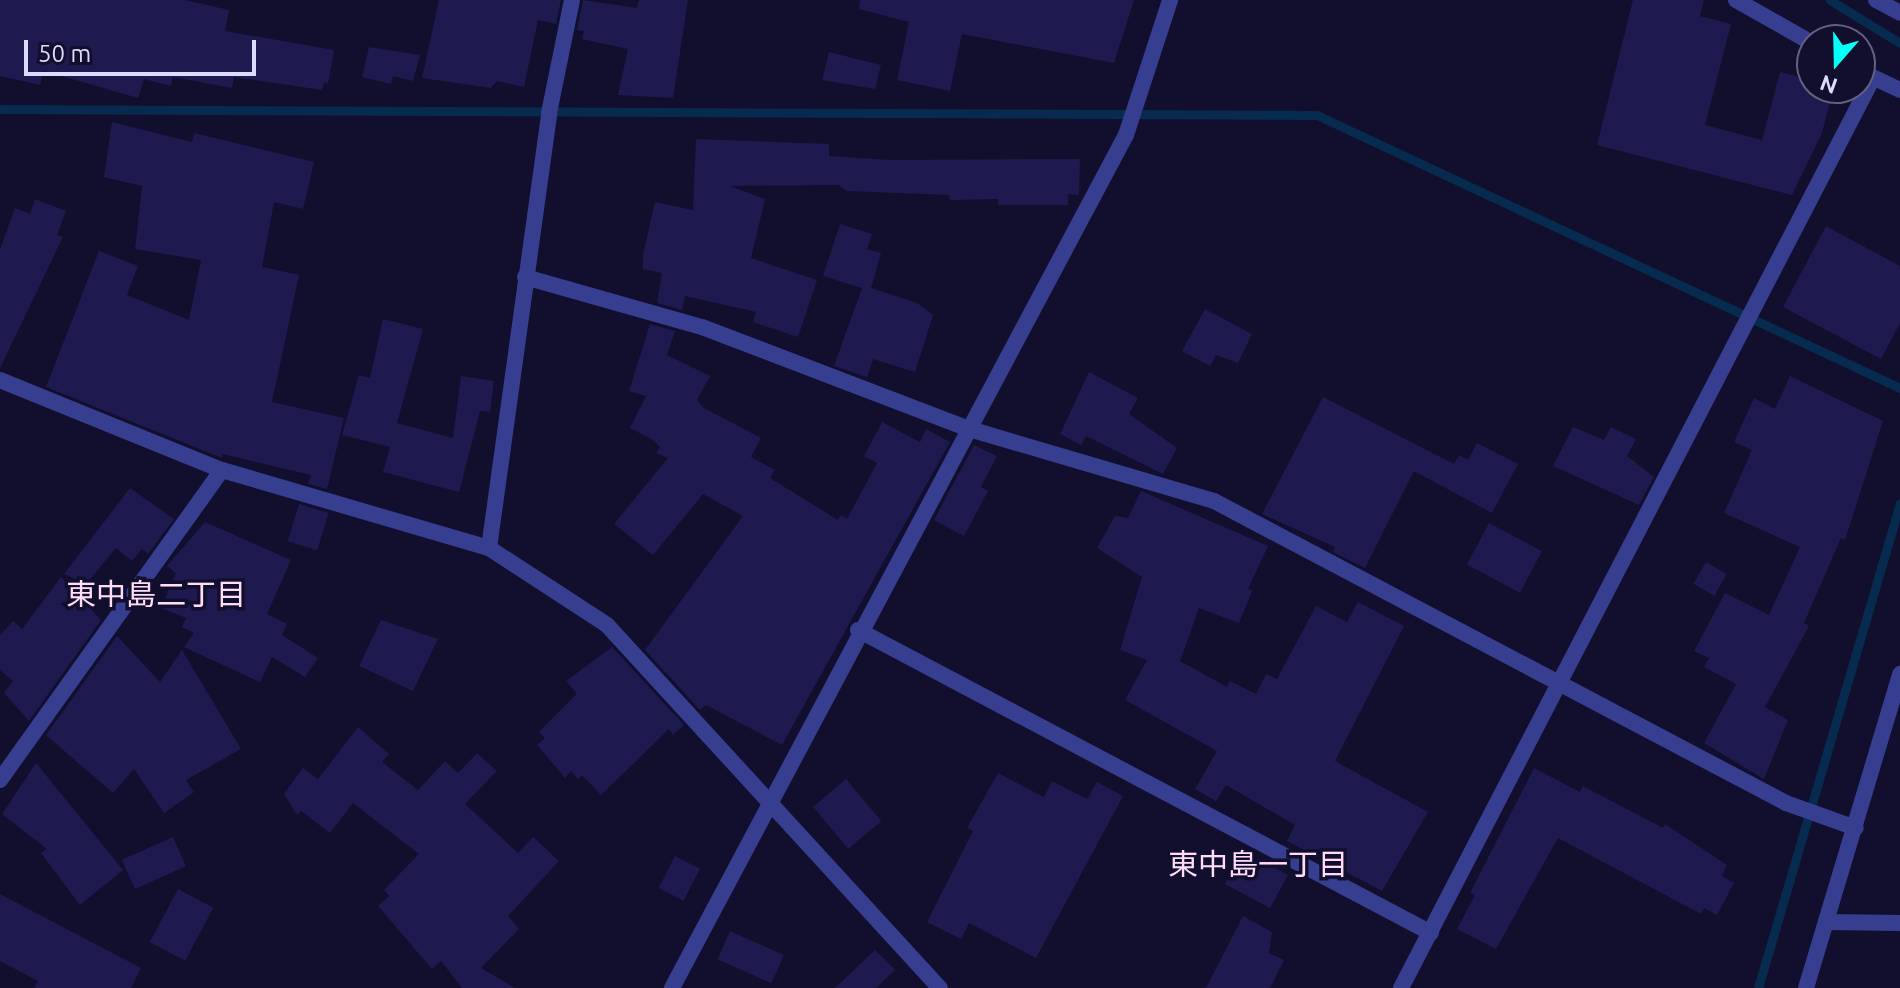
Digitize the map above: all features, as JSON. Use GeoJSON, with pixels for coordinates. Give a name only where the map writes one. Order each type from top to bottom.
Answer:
{"type":"FeatureCollection","features":[{"type":"Feature","properties":{"kind":"street"},"geometry":{"type":"LineString","coordinates":[[489,548],[550,107],[572,0]]}},
{"type":"Feature","properties":{"kind":"street"},"geometry":{"type":"LineString","coordinates":[[672,988],[769,797],[1126,135],[1170,0]]}},
{"type":"Feature","properties":{"kind":"street"},"geometry":{"type":"LineString","coordinates":[[1736,0],[1796,34]]}},
{"type":"Feature","properties":{"kind":"street"},"geometry":{"type":"LineString","coordinates":[[1876,0],[1900,13]]}},
{"type":"Feature","properties":{"kind":"street"},"geometry":{"type":"LineString","coordinates":[[1876,79],[1900,90]]}},
{"type":"Feature","properties":{"kind":"street"},"geometry":{"type":"LineString","coordinates":[[1401,988],[1561,687],[1760,299],[1852,104]]}},
{"type":"Feature","properties":{"kind":"street"},"geometry":{"type":"LineString","coordinates":[[525,277],[702,327],[966,428],[1214,501],[1561,687],[1789,804],[1856,828]]}},
{"type":"Feature","properties":{"kind":"street"},"geometry":{"type":"LineString","coordinates":[[0,380],[222,470],[489,548],[607,625],[769,797],[940,988]]}},
{"type":"Feature","properties":{"kind":"street"},"geometry":{"type":"LineString","coordinates":[[1,774],[222,470]]}},
{"type":"Feature","properties":{"kind":"street"},"geometry":{"type":"LineString","coordinates":[[858,630],[1431,933]]}},
{"type":"Feature","properties":{"kind":"street"},"geometry":{"type":"LineString","coordinates":[[1806,988],[1900,674]]}},
{"type":"Feature","properties":{"kind":"street"},"geometry":{"type":"LineString","coordinates":[[1826,922],[1900,923]]}},
{"type":"Feature","properties":{"kind":"building"},"geometry":{"type":"Polygon","coordinates":[[[0,0],[185,0],[229,10],[225,31],[334,50],[328,84],[324,82],[322,90],[234,77],[232,88],[173,77],[171,86],[144,79],[138,98],[44,71],[40,85],[0,76],[0,0]]]}},
{"type":"Feature","properties":{"kind":"building"},"geometry":{"type":"Polygon","coordinates":[[[439,0],[561,0],[556,24],[538,20],[524,87],[497,81],[491,88],[422,78],[439,0]]]}},
{"type":"Feature","properties":{"kind":"building"},"geometry":{"type":"Polygon","coordinates":[[[583,0],[637,8],[639,0],[688,0],[673,98],[618,95],[628,49],[582,39],[584,31],[577,30],[583,0]]]}},
{"type":"Feature","properties":{"kind":"building"},"geometry":{"type":"Polygon","coordinates":[[[860,0],[1134,0],[1114,63],[962,34],[950,91],[897,80],[909,22],[859,9],[860,0]]]}},
{"type":"Feature","properties":{"kind":"building"},"geometry":{"type":"Polygon","coordinates":[[[1633,0],[1704,0],[1700,16],[1731,24],[1705,125],[1762,140],[1780,72],[1796,76],[1796,104],[1829,104],[1822,133],[1792,195],[1597,145],[1633,0]]]}},
{"type":"Feature","properties":{"kind":"building"},"geometry":{"type":"Polygon","coordinates":[[[369,47],[420,55],[413,81],[393,76],[391,84],[362,77],[369,47]]]}},
{"type":"Feature","properties":{"kind":"building"},"geometry":{"type":"Polygon","coordinates":[[[829,52],[881,65],[875,89],[822,80],[829,52]]]}},
{"type":"Feature","properties":{"kind":"building"},"geometry":{"type":"Polygon","coordinates":[[[112,122],[192,142],[194,133],[314,162],[303,209],[274,202],[262,267],[299,275],[272,402],[344,418],[327,489],[308,484],[311,475],[223,454],[222,458],[46,387],[99,251],[138,266],[127,295],[189,320],[201,260],[135,249],[142,186],[104,177],[112,122]]]}},
{"type":"Feature","properties":{"kind":"building"},"geometry":{"type":"Polygon","coordinates":[[[696,139],[829,144],[829,156],[889,160],[1080,159],[1079,195],[1068,194],[1068,205],[998,205],[998,199],[950,200],[949,195],[847,191],[838,185],[730,186],[765,199],[751,258],[817,280],[798,337],[753,322],[756,312],[685,296],[682,310],[657,303],[662,273],[643,269],[643,255],[655,202],[693,210],[696,139]]]}},
{"type":"Feature","properties":{"kind":"building"},"geometry":{"type":"Polygon","coordinates":[[[35,199],[66,211],[57,235],[63,237],[0,368],[0,249],[15,208],[30,214],[35,199]]]}},
{"type":"Feature","properties":{"kind":"building"},"geometry":{"type":"Polygon","coordinates":[[[840,224],[872,234],[867,249],[881,253],[871,288],[917,303],[933,315],[915,372],[873,359],[867,377],[834,366],[862,288],[823,276],[840,224]]]}},
{"type":"Feature","properties":{"kind":"building"},"geometry":{"type":"Polygon","coordinates":[[[1826,226],[1900,266],[1900,323],[1881,359],[1783,307],[1826,226]]]}},
{"type":"Feature","properties":{"kind":"building"},"geometry":{"type":"Polygon","coordinates":[[[1205,309],[1252,334],[1238,363],[1216,355],[1210,366],[1182,351],[1205,309]]]}},
{"type":"Feature","properties":{"kind":"building"},"geometry":{"type":"Polygon","coordinates":[[[383,319],[423,329],[397,423],[453,438],[461,376],[494,381],[490,412],[480,411],[459,492],[383,472],[390,447],[342,435],[359,375],[370,378],[383,319]]]}},
{"type":"Feature","properties":{"kind":"building"},"geometry":{"type":"Polygon","coordinates":[[[650,324],[675,331],[667,355],[710,376],[697,400],[704,408],[761,438],[751,457],[775,470],[770,478],[838,520],[841,515],[847,519],[877,463],[864,456],[882,422],[920,442],[926,429],[950,442],[782,745],[706,705],[700,710],[645,650],[743,516],[703,494],[653,555],[614,524],[668,458],[656,453],[660,447],[653,440],[630,428],[646,396],[629,391],[650,324]]]}},
{"type":"Feature","properties":{"kind":"building"},"geometry":{"type":"Polygon","coordinates":[[[1089,372],[1138,398],[1129,414],[1177,448],[1163,474],[1086,436],[1081,445],[1060,434],[1089,372]]]}},
{"type":"Feature","properties":{"kind":"building"},"geometry":{"type":"Polygon","coordinates":[[[1790,376],[1883,421],[1845,540],[1841,538],[1804,623],[1809,626],[1765,707],[1788,720],[1764,779],[1704,743],[1736,684],[1704,667],[1709,658],[1694,651],[1725,593],[1769,615],[1800,547],[1724,513],[1752,450],[1734,442],[1754,398],[1775,409],[1790,376]]]}},
{"type":"Feature","properties":{"kind":"building"},"geometry":{"type":"Polygon","coordinates":[[[1323,397],[1454,464],[1459,455],[1468,460],[1477,443],[1518,464],[1492,513],[1414,471],[1365,568],[1333,552],[1335,547],[1262,514],[1323,397]]]}},
{"type":"Feature","properties":{"kind":"building"},"geometry":{"type":"Polygon","coordinates":[[[1573,427],[1604,440],[1611,427],[1636,439],[1627,456],[1654,477],[1639,505],[1553,466],[1573,427]]]}},
{"type":"Feature","properties":{"kind":"building"},"geometry":{"type":"Polygon","coordinates":[[[974,445],[997,456],[981,487],[988,491],[964,536],[934,520],[974,445]]]}},
{"type":"Feature","properties":{"kind":"building"},"geometry":{"type":"Polygon","coordinates":[[[130,488],[174,519],[148,554],[142,549],[132,561],[116,548],[86,584],[64,574],[130,488]]]}},
{"type":"Feature","properties":{"kind":"building"},"geometry":{"type":"Polygon","coordinates":[[[1141,491],[1268,546],[1248,589],[1252,591],[1239,623],[1199,608],[1180,661],[1227,687],[1230,681],[1256,694],[1266,674],[1277,679],[1316,606],[1347,622],[1358,602],[1404,626],[1335,761],[1428,812],[1382,891],[1287,841],[1295,825],[1226,785],[1216,801],[1195,789],[1217,751],[1125,700],[1147,660],[1120,650],[1142,577],[1097,548],[1115,516],[1128,518],[1141,491]]]}},
{"type":"Feature","properties":{"kind":"building"},"geometry":{"type":"Polygon","coordinates":[[[299,504],[329,513],[317,550],[288,541],[299,504]]]}},
{"type":"Feature","properties":{"kind":"building"},"geometry":{"type":"Polygon","coordinates":[[[205,522],[291,560],[267,614],[287,624],[282,635],[318,658],[305,677],[272,657],[260,682],[184,647],[194,633],[182,627],[186,618],[161,608],[176,573],[167,566],[205,522]]]}},
{"type":"Feature","properties":{"kind":"building"},"geometry":{"type":"Polygon","coordinates":[[[1489,523],[1542,551],[1520,593],[1467,564],[1489,523]]]}},
{"type":"Feature","properties":{"kind":"building"},"geometry":{"type":"Polygon","coordinates":[[[1706,562],[1727,574],[1714,596],[1694,584],[1706,562]]]}},
{"type":"Feature","properties":{"kind":"building"},"geometry":{"type":"Polygon","coordinates":[[[61,577],[101,620],[29,721],[4,693],[13,681],[0,670],[0,635],[13,621],[22,629],[61,577]]]}},
{"type":"Feature","properties":{"kind":"building"},"geometry":{"type":"Polygon","coordinates":[[[381,620],[438,639],[413,691],[359,666],[381,620]]]}},
{"type":"Feature","properties":{"kind":"building"},"geometry":{"type":"Polygon","coordinates":[[[117,636],[160,682],[182,650],[241,749],[186,780],[194,792],[164,813],[134,769],[113,793],[46,735],[117,636]]]}},
{"type":"Feature","properties":{"kind":"building"},"geometry":{"type":"Polygon","coordinates":[[[612,647],[684,725],[673,735],[669,729],[601,795],[582,775],[578,779],[571,771],[565,778],[537,745],[545,738],[539,732],[577,694],[566,681],[612,647]]]}},
{"type":"Feature","properties":{"kind":"building"},"geometry":{"type":"Polygon","coordinates":[[[358,727],[389,754],[382,762],[418,790],[445,761],[458,773],[477,753],[497,771],[465,804],[518,853],[533,837],[559,861],[508,916],[519,929],[481,968],[515,988],[462,988],[441,961],[432,969],[378,906],[389,896],[384,890],[419,854],[353,803],[330,833],[301,811],[297,815],[284,794],[303,768],[318,779],[358,727]]]}},
{"type":"Feature","properties":{"kind":"building"},"geometry":{"type":"Polygon","coordinates":[[[36,763],[123,870],[80,905],[41,853],[47,849],[2,814],[36,763]]]}},
{"type":"Feature","properties":{"kind":"building"},"geometry":{"type":"Polygon","coordinates":[[[1534,768],[1580,792],[1583,786],[1663,828],[1665,824],[1727,865],[1722,876],[1734,883],[1717,915],[1704,908],[1701,914],[1558,838],[1496,949],[1457,929],[1475,895],[1470,893],[1534,768]]]}},
{"type":"Feature","properties":{"kind":"building"},"geometry":{"type":"Polygon","coordinates":[[[998,773],[1044,797],[1052,781],[1087,799],[1097,782],[1123,796],[1036,958],[969,923],[961,939],[927,922],[973,831],[967,828],[998,773]]]}},
{"type":"Feature","properties":{"kind":"building"},"geometry":{"type":"Polygon","coordinates":[[[846,779],[881,821],[848,849],[813,807],[846,779]]]}},
{"type":"Feature","properties":{"kind":"building"},"geometry":{"type":"Polygon","coordinates":[[[173,837],[186,866],[135,889],[122,860],[173,837]]]}},
{"type":"Feature","properties":{"kind":"building"},"geometry":{"type":"Polygon","coordinates":[[[675,856],[700,869],[684,901],[659,888],[675,856]]]}},
{"type":"Feature","properties":{"kind":"building"},"geometry":{"type":"Polygon","coordinates":[[[1260,860],[1288,875],[1270,908],[1225,884],[1237,862],[1254,872],[1260,860]]]}},
{"type":"Feature","properties":{"kind":"building"},"geometry":{"type":"Polygon","coordinates":[[[178,889],[213,908],[185,961],[150,942],[178,889]]]}},
{"type":"Feature","properties":{"kind":"building"},"geometry":{"type":"Polygon","coordinates":[[[0,894],[141,968],[131,988],[34,988],[38,981],[0,961],[0,894]]]}},
{"type":"Feature","properties":{"kind":"building"},"geometry":{"type":"Polygon","coordinates":[[[1243,916],[1272,932],[1269,953],[1284,960],[1270,988],[1206,988],[1243,916]]]}},
{"type":"Feature","properties":{"kind":"building"},"geometry":{"type":"Polygon","coordinates":[[[730,931],[784,955],[771,983],[717,959],[730,931]]]}},
{"type":"Feature","properties":{"kind":"building"},"geometry":{"type":"Polygon","coordinates":[[[875,950],[895,970],[876,988],[835,988],[875,950]]]}},
{"type":"Feature","properties":{"kind":"waterway"},"geometry":{"type":"LineString","coordinates":[[1830,0],[1900,43]]}},
{"type":"Feature","properties":{"kind":"waterway"},"geometry":{"type":"LineString","coordinates":[[0,109],[1317,115],[1900,388]]}},
{"type":"Feature","properties":{"kind":"waterway"},"geometry":{"type":"LineString","coordinates":[[1758,988],[1900,503]]}},
{"type":"Feature","properties":{"kind":"district","name":"東中島二丁目"},"geometry":{"type":"Point","coordinates":[156,594]}},
{"type":"Feature","properties":{"kind":"district","name":"東中島一丁目"},"geometry":{"type":"Point","coordinates":[1258,864]}}]}
